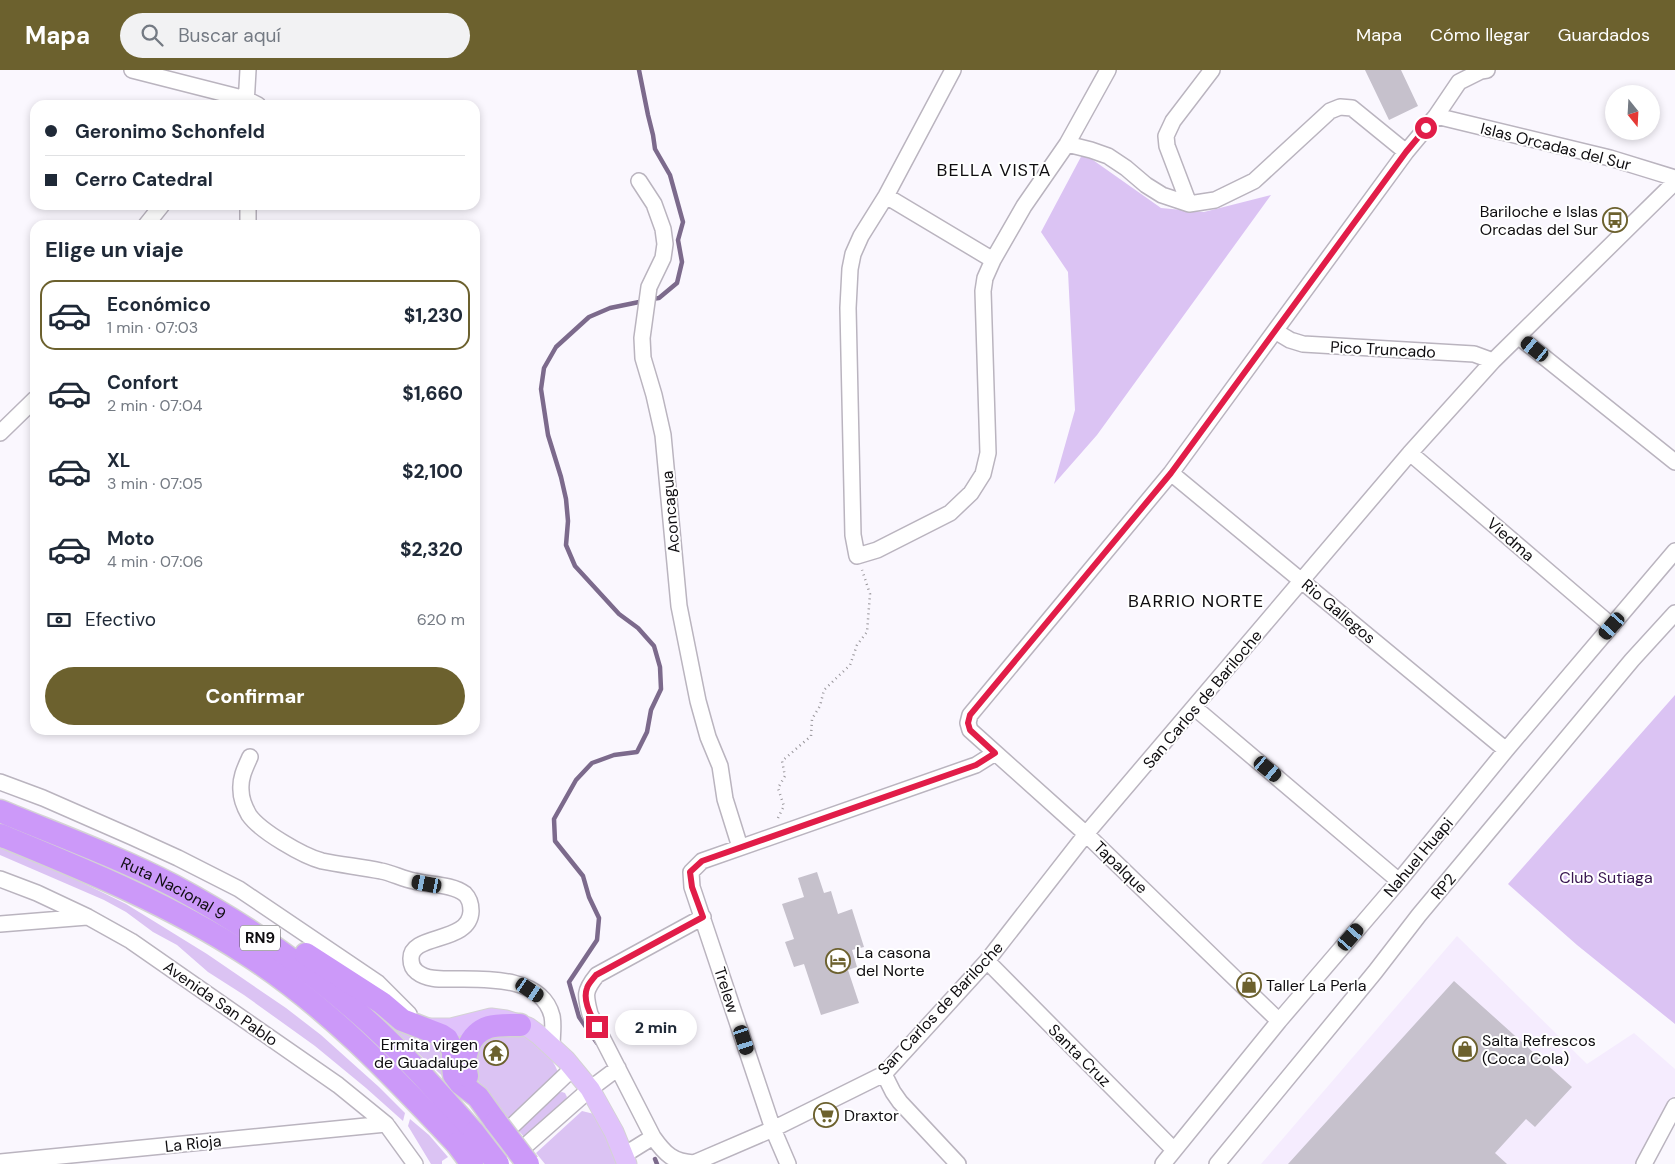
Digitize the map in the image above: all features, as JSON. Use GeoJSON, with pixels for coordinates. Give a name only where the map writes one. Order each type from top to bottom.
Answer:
{"type":"FeatureCollection","features":[{"type":"Feature","properties":{"kind":"highway","name":"Ruta Nacional 9"},"geometry":{"type":"LineString","coordinates":[[0,811],[105,854],[188,894],[259,937],[298,964],[379,1032],[464,1153]]}},
{"type":"Feature","properties":{"kind":"highway","name":"Ruta Nacional 9"},"geometry":{"type":"LineString","coordinates":[[0,835],[123,886],[205,929],[247,954],[344,1029],[412,1097],[464,1153],[498,1164]]}},
{"type":"Feature","properties":{"kind":"highway"},"geometry":{"type":"LineString","coordinates":[[105,854],[160,868],[191,882],[382,1003],[402,1020],[447,1039],[453,1051],[454,1075],[460,1083],[478,1097],[526,1156]]}},
{"type":"Feature","properties":{"kind":"highway"},"geometry":{"type":"LineString","coordinates":[[478,1097],[467,1075],[465,1066],[468,1046],[479,1032],[489,1027],[520,1025]]}},
{"type":"Feature","properties":{"kind":"main road"},"geometry":{"type":"LineString","coordinates":[[421,1028],[451,1028],[491,1018],[506,1020],[528,1027],[552,1046],[590,1089],[608,1118],[625,1160]]}},
{"type":"Feature","properties":{"kind":"street"},"geometry":{"type":"LineString","coordinates":[[132,70],[234,100]]}},
{"type":"Feature","properties":{"kind":"street"},"geometry":{"type":"LineString","coordinates":[[248,70],[248,100]]}},
{"type":"Feature","properties":{"kind":"street"},"geometry":{"type":"LineString","coordinates":[[954,70],[886,196],[861,236],[853,254],[850,269],[848,308],[853,535],[858,556],[878,550],[950,513],[970,493],[983,474],[988,452],[983,291],[985,278],[993,260],[1024,206],[1067,144],[1108,70]]}},
{"type":"Feature","properties":{"kind":"street"},"geometry":{"type":"LineString","coordinates":[[1189,204],[1167,146],[1166,136],[1173,121],[1212,70]]}},
{"type":"Feature","properties":{"kind":"street"},"geometry":{"type":"LineString","coordinates":[[1171,473],[1406,152],[1436,116],[1459,82],[1487,70]]}},
{"type":"Feature","properties":{"kind":"street"},"geometry":{"type":"LineString","coordinates":[[1067,144],[1108,156],[1162,195],[1189,204],[1215,200],[1254,181],[1330,111],[1340,107],[1352,108],[1406,152]]}},
{"type":"Feature","properties":{"kind":"street","name":"Islas Orcadas del Sur"},"geometry":{"type":"LineString","coordinates":[[1436,116],[1610,158],[1675,180]]}},
{"type":"Feature","properties":{"kind":"street","name":"San Carlos de Bariloche"},"geometry":{"type":"LineString","coordinates":[[694,1163],[773,1129],[884,1074],[987,960],[1086,834],[1410,453],[1493,361],[1675,180]]}},
{"type":"Feature","properties":{"kind":"street","name":"Aconcagua"},"geometry":{"type":"LineString","coordinates":[[639,181],[654,204],[663,229],[665,244],[663,258],[649,287],[642,338],[643,358],[663,435],[679,606],[698,702],[708,737],[720,766],[725,799],[740,847]]}},
{"type":"Feature","properties":{"kind":"street"},"geometry":{"type":"LineString","coordinates":[[886,196],[993,260]]}},
{"type":"Feature","properties":{"kind":"street"},"geometry":{"type":"LineString","coordinates":[[150,220],[158,210]]}},
{"type":"Feature","properties":{"kind":"street","name":"Pico Truncado"},"geometry":{"type":"LineString","coordinates":[[1275,331],[1290,340],[1303,344],[1474,354],[1493,361]]}},
{"type":"Feature","properties":{"kind":"street"},"geometry":{"type":"LineString","coordinates":[[1519,337],[1675,462]]}},
{"type":"Feature","properties":{"kind":"street"},"geometry":{"type":"LineString","coordinates":[[0,433],[30,404]]}},
{"type":"Feature","properties":{"kind":"street","name":"Viedma"},"geometry":{"type":"LineString","coordinates":[[1410,453],[1612,626]]}},
{"type":"Feature","properties":{"kind":"street","name":"Rio Gallegos"},"geometry":{"type":"LineString","coordinates":[[1171,473],[1506,750]]}},
{"type":"Feature","properties":{"kind":"street","name":"Tapalque"},"geometry":{"type":"LineString","coordinates":[[1171,473],[970,715],[968,723],[970,730],[1086,834],[1279,1021]]}},
{"type":"Feature","properties":{"kind":"street","name":"Nahuel Huapi"},"geometry":{"type":"LineString","coordinates":[[1163,1164],[1279,1021],[1399,881],[1506,750],[1675,551]]}},
{"type":"Feature","properties":{"kind":"street","name":"RP2"},"geometry":{"type":"LineString","coordinates":[[1217,1164],[1363,987],[1420,914],[1632,660],[1675,613]]}},
{"type":"Feature","properties":{"kind":"street"},"geometry":{"type":"LineString","coordinates":[[1195,708],[1399,881]]}},
{"type":"Feature","properties":{"kind":"street"},"geometry":{"type":"LineString","coordinates":[[740,847],[976,765],[995,753]]}},
{"type":"Feature","properties":{"kind":"street"},"geometry":{"type":"LineString","coordinates":[[250,757],[241,778],[240,790],[243,802],[249,815],[260,826],[285,844],[320,860],[384,871],[413,881],[457,890],[466,895],[471,903],[471,914],[462,929],[417,946],[411,955],[412,964],[416,972],[430,977],[503,980],[519,984],[539,996],[546,1004],[552,1016],[552,1046]]}},
{"type":"Feature","properties":{"kind":"street"},"geometry":{"type":"LineString","coordinates":[[0,782],[96,821],[178,858],[239,889],[378,983],[421,1028]]}},
{"type":"Feature","properties":{"kind":"street","name":"Trelew"},"geometry":{"type":"LineString","coordinates":[[740,847],[702,861],[690,872],[692,887],[773,1129],[788,1164]]}},
{"type":"Feature","properties":{"kind":"street","name":"Avenida San Pablo"},"geometry":{"type":"LineString","coordinates":[[0,879],[37,893],[88,917],[131,941],[338,1086],[386,1124],[415,1164]]}},
{"type":"Feature","properties":{"kind":"street"},"geometry":{"type":"LineString","coordinates":[[0,924],[88,917]]}},
{"type":"Feature","properties":{"kind":"street"},"geometry":{"type":"LineString","coordinates":[[694,1163],[683,1162],[663,1152],[653,1137],[590,1014],[585,997],[587,987],[596,975],[703,917]]}},
{"type":"Feature","properties":{"kind":"street","name":"Santa Cruz"},"geometry":{"type":"LineString","coordinates":[[987,960],[1174,1150]]}},
{"type":"Feature","properties":{"kind":"street"},"geometry":{"type":"LineString","coordinates":[[502,1126],[573,1068]]}},
{"type":"Feature","properties":{"kind":"street"},"geometry":{"type":"LineString","coordinates":[[526,1156],[590,1089],[618,1068]]}},
{"type":"Feature","properties":{"kind":"street"},"geometry":{"type":"LineString","coordinates":[[884,1074],[900,1102],[958,1164]]}},
{"type":"Feature","properties":{"kind":"street"},"geometry":{"type":"LineString","coordinates":[[1644,1164],[1675,1106]]}},
{"type":"Feature","properties":{"kind":"street","name":"La Rioja"},"geometry":{"type":"LineString","coordinates":[[0,1162],[386,1124]]}},
{"type":"Feature","properties":{"kind":"street"},"geometry":{"type":"LineString","coordinates":[[625,1160],[653,1137]]}},
{"type":"Feature","properties":{"kind":"path"},"geometry":{"type":"LineString","coordinates":[[778,818],[784,806],[778,788],[785,776],[782,761],[812,736],[812,718],[820,706],[824,690],[850,666],[857,644],[867,632],[870,594],[858,556]]}},
{"type":"Feature","properties":{"kind":"shaded area","name":"Salta Refrescos (Coca Cola)"},"geometry":{"type":"Polygon","coordinates":[[[1457,936],[1587,1064],[1634,1033],[1675,1069],[1675,1095],[1637,1164],[1261,1164],[1457,936]]]}},
{"type":"Feature","properties":{"kind":"green space"},"geometry":{"type":"Polygon","coordinates":[[[1083,153],[1161,208],[1204,212],[1271,195],[1097,435],[1054,484],[1075,410],[1068,272],[1041,232],[1083,153]]]}},
{"type":"Feature","properties":{"kind":"green space","name":"Club Sutiaga"},"geometry":{"type":"Polygon","coordinates":[[[1675,695],[1675,1024],[1577,945],[1508,884],[1675,695]]]}},
{"type":"Feature","properties":{"kind":"green space"},"geometry":{"type":"Polygon","coordinates":[[[0,847],[77,880],[126,904],[207,954],[286,1008],[321,1035],[405,1113],[403,1121],[315,1046],[244,995],[208,972],[177,945],[153,932],[126,912],[104,900],[0,855],[0,847]]]}},
{"type":"Feature","properties":{"kind":"green space"},"geometry":{"type":"Polygon","coordinates":[[[375,1016],[397,1028],[439,1044],[458,1091],[418,1053],[375,1016]]]}},
{"type":"Feature","properties":{"kind":"green space"},"geometry":{"type":"Polygon","coordinates":[[[522,1034],[543,1050],[552,1060],[558,1072],[509,1120],[473,1075],[470,1048],[485,1035],[522,1034]]]}},
{"type":"Feature","properties":{"kind":"green space"},"geometry":{"type":"Polygon","coordinates":[[[562,1092],[567,1097],[565,1101],[525,1138],[518,1130],[558,1093],[562,1092]]]}},
{"type":"Feature","properties":{"kind":"green space"},"geometry":{"type":"Polygon","coordinates":[[[582,1111],[594,1114],[599,1119],[617,1164],[545,1164],[536,1153],[582,1111]]]}},
{"type":"Feature","properties":{"kind":"green space"},"geometry":{"type":"Polygon","coordinates":[[[410,1119],[429,1135],[448,1157],[442,1161],[442,1164],[431,1164],[408,1126],[410,1119]]]}},
{"type":"Feature","properties":{"kind":"building"},"geometry":{"type":"Polygon","coordinates":[[[1365,70],[1401,70],[1418,106],[1389,120],[1365,70]]]}},
{"type":"Feature","properties":{"kind":"building"},"geometry":{"type":"Polygon","coordinates":[[[817,872],[824,893],[831,891],[838,914],[852,909],[864,947],[852,950],[857,967],[848,970],[859,1003],[821,1015],[804,964],[794,967],[785,942],[794,939],[782,904],[804,897],[798,878],[817,872]]]}},
{"type":"Feature","properties":{"kind":"building"},"geometry":{"type":"Polygon","coordinates":[[[1454,981],[1572,1087],[1535,1127],[1526,1119],[1495,1153],[1507,1164],[1288,1164],[1454,981]]]}},
{"type":"Feature","properties":{"kind":"waterway"},"geometry":{"type":"LineString","coordinates":[[639,70],[655,149],[670,175],[683,222],[678,240],[682,262],[677,283],[659,298],[651,299]]}},
{"type":"Feature","properties":{"kind":"waterway"},"geometry":{"type":"LineString","coordinates":[[597,1043],[579,1017],[569,982],[597,940],[599,918],[589,897],[583,876],[555,841],[554,819],[576,780],[592,763],[614,755],[637,752],[647,732],[651,710],[661,689],[660,667],[654,646],[638,628],[619,614],[575,566],[566,545],[568,521],[566,499],[548,435],[541,389],[544,368],[556,347],[589,317],[610,308],[644,301]]}},
{"type":"Feature","properties":{"kind":"waterway"},"geometry":{"type":"LineString","coordinates":[[655,1159],[657,1164]]}},
{"type":"Feature","properties":{"kind":"place","name":"Bariloche e Islas Orcadas del Sur"},"geometry":{"type":"Point","coordinates":[1615,220]}},
{"type":"Feature","properties":{"kind":"place","name":"La casona del Norte"},"geometry":{"type":"Point","coordinates":[838,961]}},
{"type":"Feature","properties":{"kind":"place","name":"Taller La Perla"},"geometry":{"type":"Point","coordinates":[1249,985]}},
{"type":"Feature","properties":{"kind":"place","name":"Salta Refrescos (Coca Cola)"},"geometry":{"type":"Point","coordinates":[1465,1049]}},
{"type":"Feature","properties":{"kind":"place","name":"Ermita virgen de Guadalupe"},"geometry":{"type":"Point","coordinates":[496,1053]}},
{"type":"Feature","properties":{"kind":"place","name":"Draxtor"},"geometry":{"type":"Point","coordinates":[826,1115]}},
{"type":"Feature","properties":{"kind":"district","name":"BELLA VISTA"},"geometry":{"type":"Point","coordinates":[994,170]}},
{"type":"Feature","properties":{"kind":"district","name":"BARRIO NORTE"},"geometry":{"type":"Point","coordinates":[1196,601]}},
{"type":"Feature","properties":{"kind":"route"},"geometry":{"type":"LineString","coordinates":[[597,1027],[590,1014],[585,997],[587,987],[596,975],[703,917],[692,887],[690,872],[702,861],[976,765],[995,753],[970,730],[968,723],[970,715],[1171,473],[1406,152],[1426,128]]}}]}
